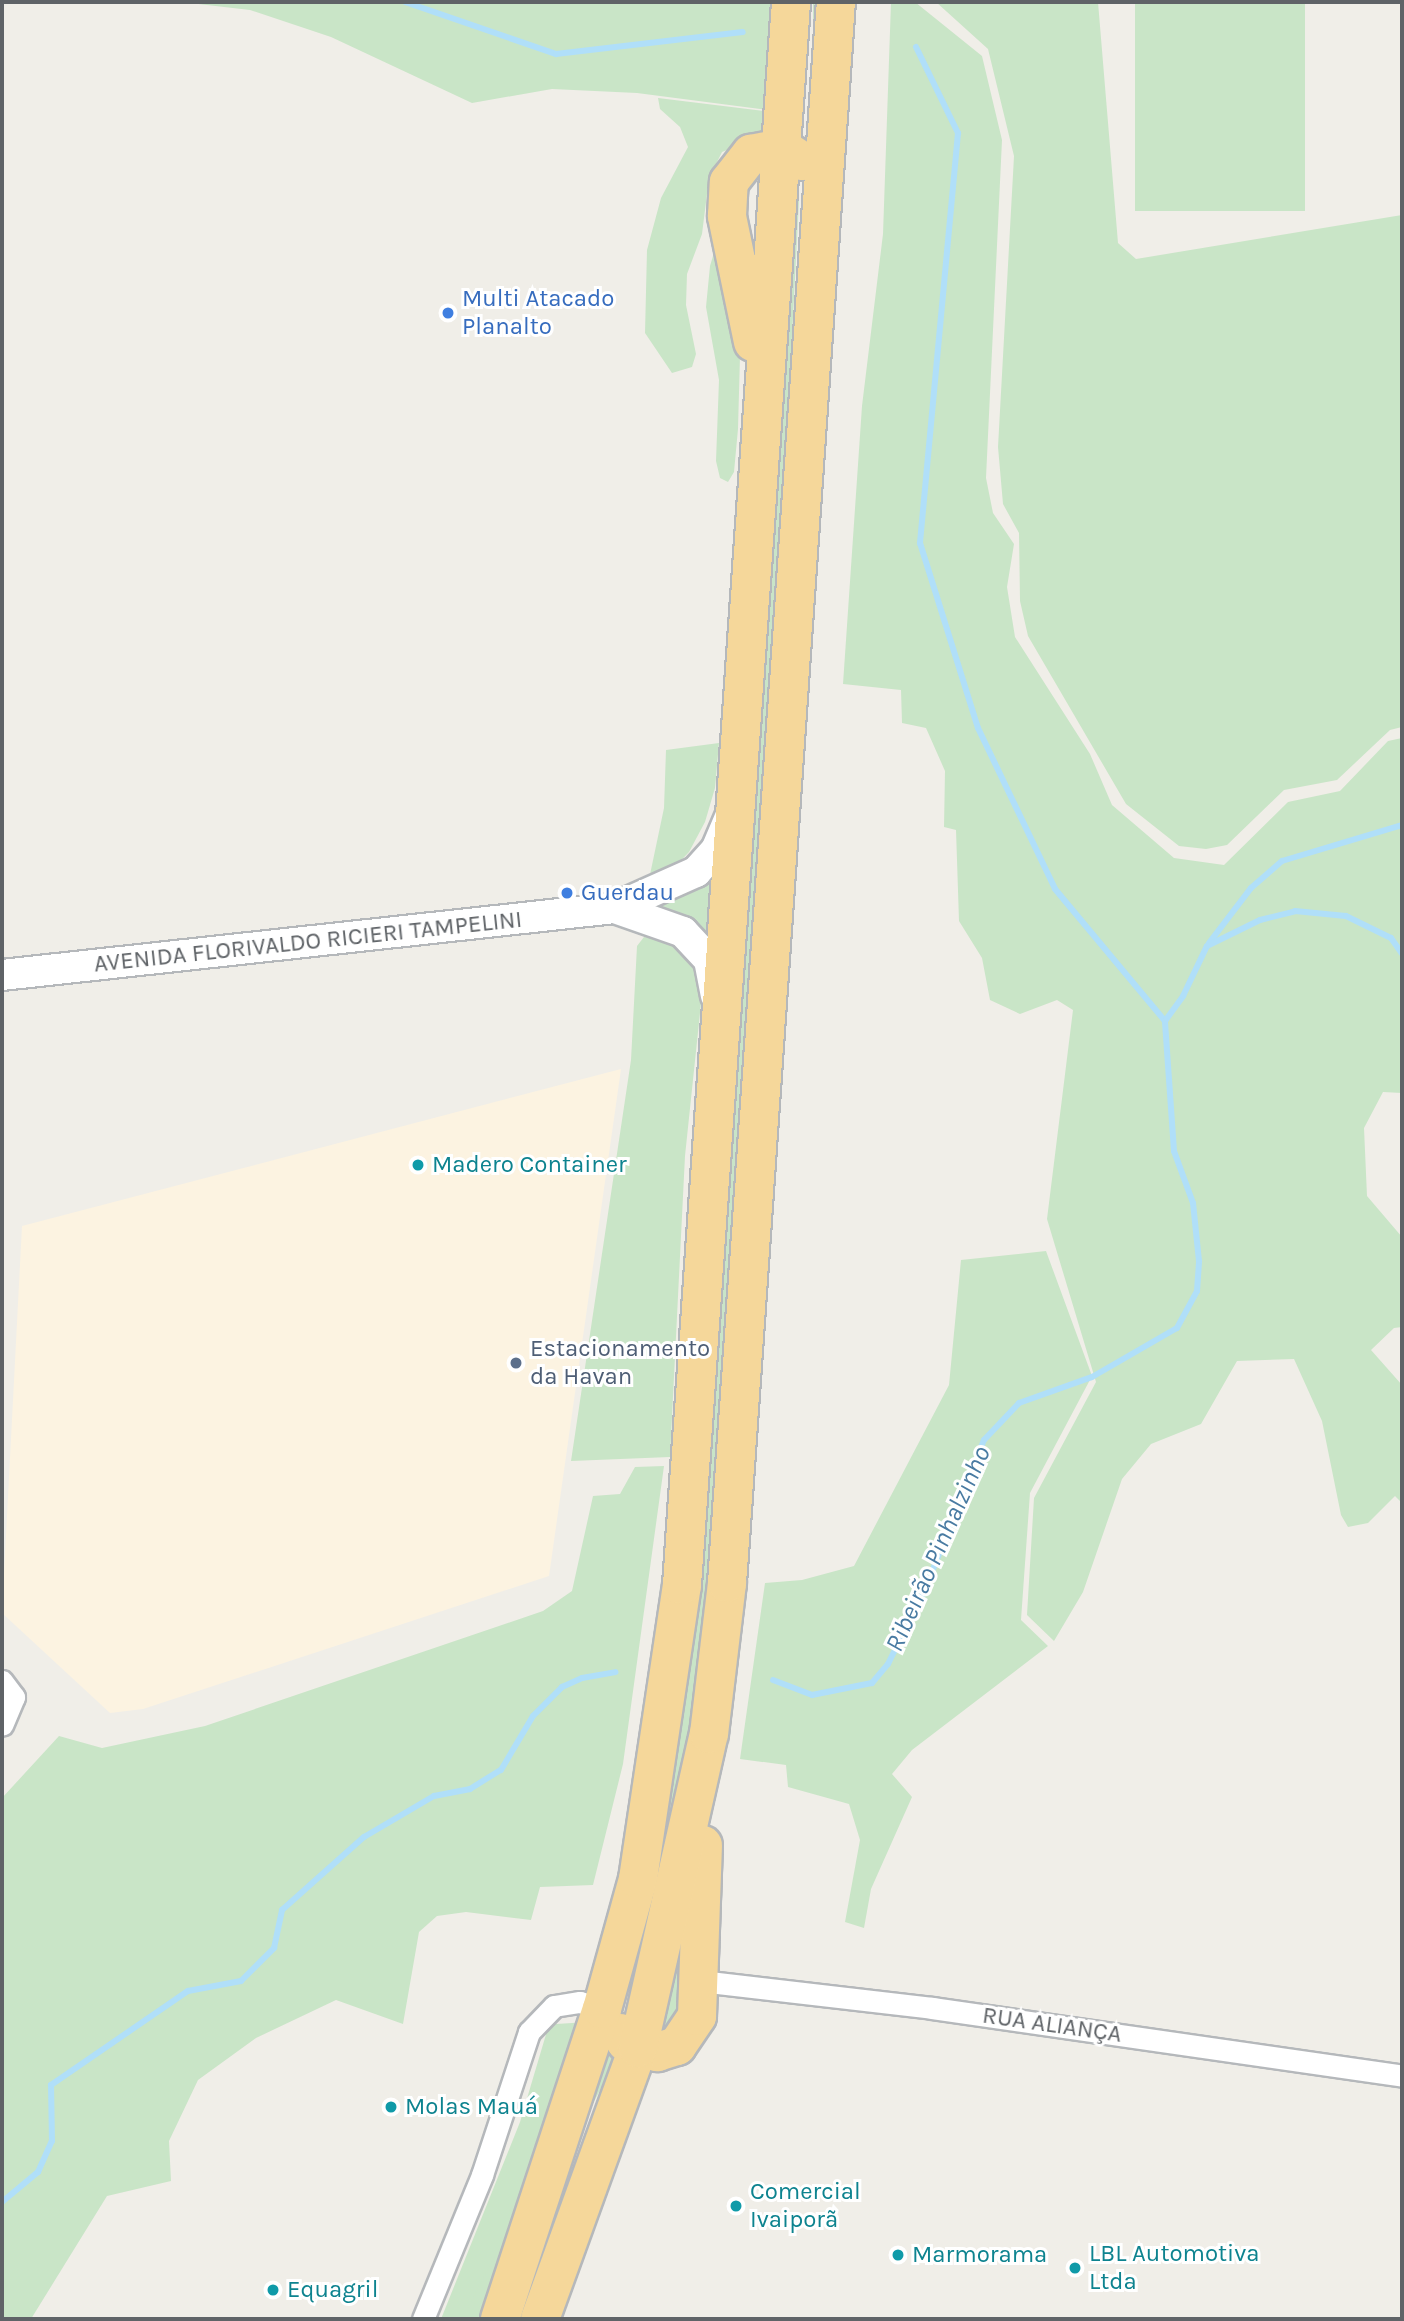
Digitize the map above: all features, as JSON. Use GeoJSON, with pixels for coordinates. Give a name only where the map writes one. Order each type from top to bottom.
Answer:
{"type":"FeatureCollection","features":[{"type":"Feature","properties":{"kind":"highway"},"geometry":{"type":"LineString","coordinates":[[500,2319],[620,2030],[638,1879],[682,1585],[791,2]]}},
{"type":"Feature","properties":{"kind":"highway"},"geometry":{"type":"LineString","coordinates":[[620,2030],[657,2052],[677,2046],[690,2033],[697,2016],[700,1981],[699,1898],[709,1734],[727,1583],[836,2]]}},
{"type":"Feature","properties":{"kind":"highway"},"geometry":{"type":"LineString","coordinates":[[759,455],[751,437],[753,331],[726,199],[736,168],[751,154],[782,148],[797,154],[809,176],[817,248]]}},
{"type":"Feature","properties":{"kind":"highway"},"geometry":{"type":"LineString","coordinates":[[543,2319],[620,2030],[709,1734]]}},
{"type":"Feature","properties":{"kind":"street"},"geometry":{"type":"LineString","coordinates":[[829,107],[838,96],[850,2]]}},
{"type":"Feature","properties":{"kind":"street","name":"AVENIDA FLORIVALDO RICIERI TAMPELINI"},"geometry":{"type":"LineString","coordinates":[[2,975],[615,908],[696,872],[716,850],[736,804]]}},
{"type":"Feature","properties":{"kind":"street","name":"AVENIDA FLORIVALDO RICIERI TAMPELINI"},"geometry":{"type":"LineString","coordinates":[[615,908],[659,920],[699,946],[714,978],[720,1023]]}},
{"type":"Feature","properties":{"kind":"street"},"geometry":{"type":"LineString","coordinates":[[2,1681],[14,1698],[14,1707],[2,1725]]}},
{"type":"Feature","properties":{"kind":"street","name":"RUA ALIANÇA"},"geometry":{"type":"LineString","coordinates":[[700,1981],[932,2008],[1402,2077]]}},
{"type":"Feature","properties":{"kind":"street"},"geometry":{"type":"LineString","coordinates":[[423,2319],[482,2175],[529,2032],[554,2006],[580,2001],[620,2030]]}},
{"type":"Feature","properties":{"kind":"shaded area"},"geometry":{"type":"Polygon","coordinates":[[[621,1069],[549,1576],[143,1709],[110,1713],[2,1613],[22,1226],[621,1069]]]}},
{"type":"Feature","properties":{"kind":"green space"},"geometry":{"type":"Polygon","coordinates":[[[181,2],[774,2],[767,110],[637,93],[552,89],[472,103],[331,37],[250,10],[181,2]]]}},
{"type":"Feature","properties":{"kind":"green space"},"geometry":{"type":"Polygon","coordinates":[[[813,2],[824,2],[824,141],[813,141],[813,2]]]}},
{"type":"Feature","properties":{"kind":"green space"},"geometry":{"type":"Polygon","coordinates":[[[891,2],[915,2],[982,56],[1002,140],[986,478],[993,513],[1014,544],[1007,587],[1015,637],[1090,754],[1112,805],[1174,858],[1224,865],[1288,802],[1340,791],[1388,741],[1402,738],[1402,1093],[1383,1092],[1364,1128],[1367,1196],[1402,1237],[1402,1327],[1394,1328],[1371,1350],[1402,1385],[1402,1503],[1395,1496],[1368,1523],[1348,1527],[1341,1515],[1322,1421],[1294,1359],[1237,1361],[1201,1424],[1151,1444],[1122,1479],[1083,1592],[1054,1641],[1027,1615],[1034,1498],[1096,1382],[1047,1219],[1073,1010],[1057,1000],[1020,1014],[990,1000],[982,958],[959,921],[956,830],[944,827],[945,771],[926,728],[902,723],[901,690],[843,684],[862,406],[883,234],[891,2]]]}},
{"type":"Feature","properties":{"kind":"green space"},"geometry":{"type":"Polygon","coordinates":[[[936,2],[1098,2],[1118,243],[1136,259],[1402,215],[1402,727],[1390,730],[1337,780],[1284,790],[1227,845],[1206,849],[1179,846],[1126,804],[1028,636],[1020,601],[1019,533],[1003,504],[998,447],[1014,156],[988,49],[936,2]]]}},
{"type":"Feature","properties":{"kind":"green space"},"geometry":{"type":"Polygon","coordinates":[[[1135,2],[1305,2],[1305,211],[1135,211],[1135,2]]]}},
{"type":"Feature","properties":{"kind":"green space"},"geometry":{"type":"Polygon","coordinates":[[[658,98],[765,111],[764,135],[722,152],[709,178],[702,234],[687,274],[686,305],[696,354],[692,367],[672,373],[645,333],[647,250],[661,198],[688,147],[680,127],[660,109],[658,98]]]}},
{"type":"Feature","properties":{"kind":"green space"},"geometry":{"type":"Polygon","coordinates":[[[794,181],[799,201],[788,414],[788,514],[741,1181],[695,1738],[658,1877],[794,181]]]}},
{"type":"Feature","properties":{"kind":"green space"},"geometry":{"type":"Polygon","coordinates":[[[719,236],[741,320],[738,429],[734,472],[728,482],[720,478],[716,461],[719,380],[706,307],[710,266],[719,236]]]}},
{"type":"Feature","properties":{"kind":"green space"},"geometry":{"type":"Polygon","coordinates":[[[719,743],[715,788],[705,822],[689,852],[668,874],[648,884],[664,808],[666,750],[719,743]]]}},
{"type":"Feature","properties":{"kind":"green space"},"geometry":{"type":"Polygon","coordinates":[[[711,875],[708,935],[657,906],[679,895],[711,875]]]}},
{"type":"Feature","properties":{"kind":"green space"},"geometry":{"type":"Polygon","coordinates":[[[644,937],[659,938],[683,951],[693,963],[702,994],[685,1156],[670,1457],[571,1461],[631,1060],[637,946],[644,937]]]}},
{"type":"Feature","properties":{"kind":"green space"},"geometry":{"type":"Polygon","coordinates":[[[1046,1251],[1092,1376],[1030,1493],[1021,1620],[1048,1646],[912,1750],[892,1774],[912,1797],[871,1889],[864,1928],[845,1922],[860,1840],[849,1804],[788,1787],[786,1765],[740,1759],[765,1583],[802,1580],[854,1566],[949,1385],[961,1260],[1046,1251]]]}},
{"type":"Feature","properties":{"kind":"green space"},"geometry":{"type":"Polygon","coordinates":[[[664,1466],[623,1764],[593,1885],[540,1887],[531,1920],[466,1912],[437,1916],[419,1932],[403,2024],[336,2000],[256,2038],[198,2080],[169,2141],[171,2181],[107,2196],[31,2319],[2,2319],[2,1798],[59,1736],[102,1748],[205,1726],[543,1611],[572,1591],[593,1496],[620,1494],[635,1467],[664,1466]]]}},
{"type":"Feature","properties":{"kind":"green space"},"geometry":{"type":"Polygon","coordinates":[[[686,1910],[688,2014],[655,2038],[686,1910]]]}},
{"type":"Feature","properties":{"kind":"green space"},"geometry":{"type":"Polygon","coordinates":[[[588,2022],[486,2319],[441,2319],[520,2122],[547,2031],[556,2024],[588,2022]]]}},
{"type":"Feature","properties":{"kind":"green space"},"geometry":{"type":"Polygon","coordinates":[[[606,2047],[619,2054],[484,2308],[471,2301],[606,2047]]]}},
{"type":"Feature","properties":{"kind":"waterway"},"geometry":{"type":"LineString","coordinates":[[405,2],[556,54],[743,32]]}},
{"type":"Feature","properties":{"kind":"waterway"},"geometry":{"type":"LineString","coordinates":[[916,47],[958,133],[920,543],[978,728],[1055,889],[1165,1021]]}},
{"type":"Feature","properties":{"kind":"waterway"},"geometry":{"type":"LineString","coordinates":[[1209,943],[1251,888],[1282,861],[1402,825]]}},
{"type":"Feature","properties":{"kind":"waterway","name":"Ribeirão Pinhalzinho"},"geometry":{"type":"LineString","coordinates":[[773,1680],[812,1695],[872,1683],[888,1664],[926,1587],[984,1440],[1019,1403],[1092,1377],[1177,1328],[1197,1291],[1199,1261],[1193,1203],[1174,1151],[1165,1021],[1183,996],[1207,946],[1260,920],[1295,911],[1346,916],[1391,938],[1402,954]]}},
{"type":"Feature","properties":{"kind":"waterway","name":"Ribeirão Pinhalzinho"},"geometry":{"type":"LineString","coordinates":[[2,2202],[38,2172],[52,2141],[51,2085],[188,1991],[241,1981],[274,1948],[282,1910],[364,1837],[434,1796],[470,1789],[501,1770],[533,1716],[562,1687],[582,1678],[615,1672]]}},
{"type":"Feature","properties":{"kind":"place","name":"Multi Atacado Planalto"},"geometry":{"type":"Point","coordinates":[448,313]}},
{"type":"Feature","properties":{"kind":"place","name":"Guerdau"},"geometry":{"type":"Point","coordinates":[567,893]}},
{"type":"Feature","properties":{"kind":"place","name":"Madero Container"},"geometry":{"type":"Point","coordinates":[418,1165]}},
{"type":"Feature","properties":{"kind":"place","name":"Estacionamento da Havan"},"geometry":{"type":"Point","coordinates":[516,1363]}},
{"type":"Feature","properties":{"kind":"place","name":"Molas Mauá"},"geometry":{"type":"Point","coordinates":[391,2107]}},
{"type":"Feature","properties":{"kind":"place","name":"Comercial Ivaiporã"},"geometry":{"type":"Point","coordinates":[736,2206]}},
{"type":"Feature","properties":{"kind":"place","name":"Marmorama"},"geometry":{"type":"Point","coordinates":[898,2255]}},
{"type":"Feature","properties":{"kind":"place","name":"LBL Automotiva Ltda"},"geometry":{"type":"Point","coordinates":[1075,2268]}},
{"type":"Feature","properties":{"kind":"place","name":"Equagril"},"geometry":{"type":"Point","coordinates":[273,2290]}}]}
